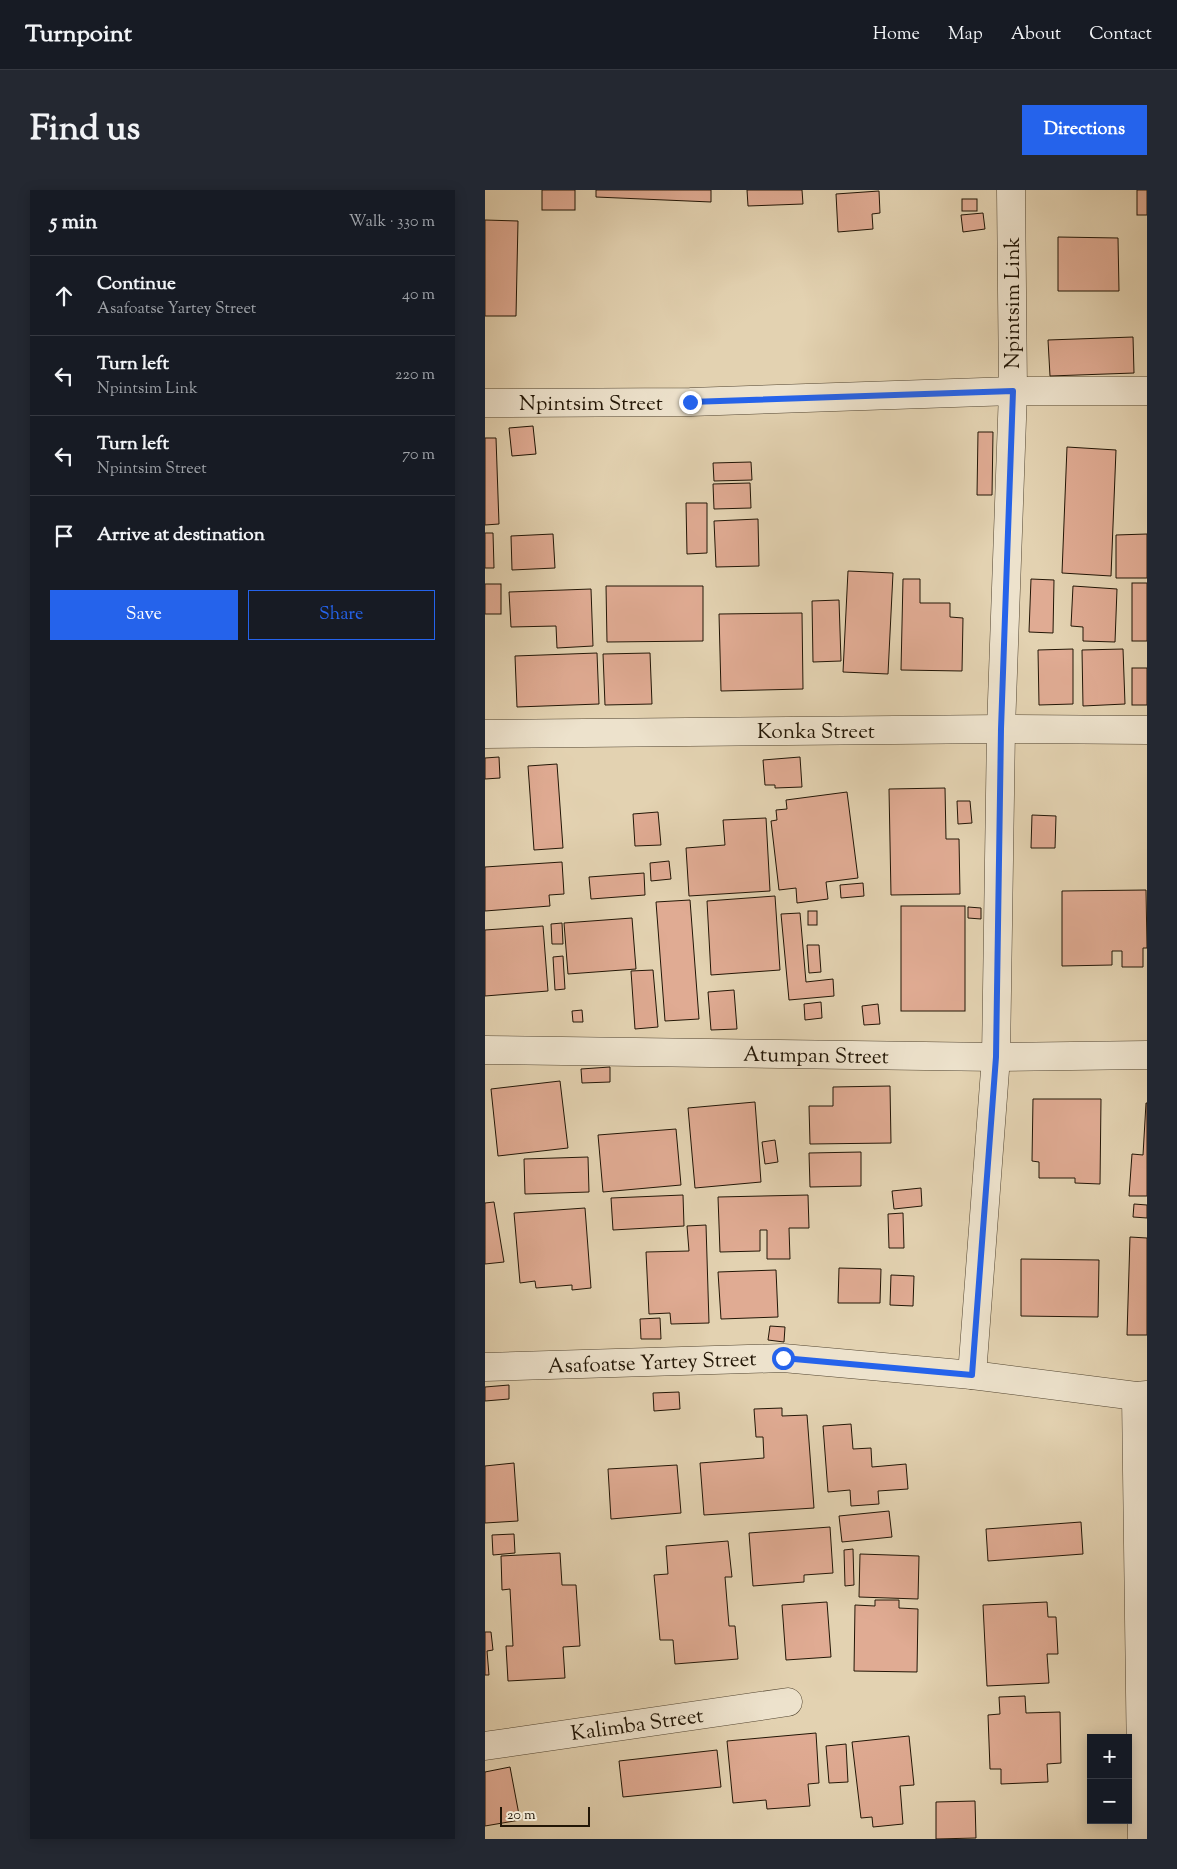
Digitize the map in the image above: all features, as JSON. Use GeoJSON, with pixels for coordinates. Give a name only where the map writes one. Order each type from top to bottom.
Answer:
{"type":"FeatureCollection","features":[{"type":"Feature","properties":{"kind":"street","name":"Npintsim Link"},"geometry":{"type":"LineString","coordinates":[[972,1375],[996,1057],[1001,729],[1013,391],[1011,190]]}},
{"type":"Feature","properties":{"kind":"street","name":"Npintsim Street"},"geometry":{"type":"LineString","coordinates":[[485,403],[690,402],[1013,391],[1147,391]]}},
{"type":"Feature","properties":{"kind":"street","name":"Konka Street"},"geometry":{"type":"LineString","coordinates":[[485,734],[1001,729],[1147,730]]}},
{"type":"Feature","properties":{"kind":"street","name":"Atumpan Street"},"geometry":{"type":"LineString","coordinates":[[485,1050],[996,1057],[1147,1055]]}},
{"type":"Feature","properties":{"kind":"street","name":"Asafoatse Yartey Street"},"geometry":{"type":"LineString","coordinates":[[485,1367],[783,1358],[972,1375],[1142,1395]]}},
{"type":"Feature","properties":{"kind":"street"},"geometry":{"type":"LineString","coordinates":[[1142,1395],[1142,1839]]}},
{"type":"Feature","properties":{"kind":"street","name":"Kalimba Street"},"geometry":{"type":"LineString","coordinates":[[485,1746],[789,1702]]}},
{"type":"Feature","properties":{"kind":"building"},"geometry":{"type":"Polygon","coordinates":[[[542,190],[575,190],[575,210],[542,210],[542,190]]]}},
{"type":"Feature","properties":{"kind":"building"},"geometry":{"type":"Polygon","coordinates":[[[596,190],[711,190],[711,202],[596,197],[596,190]]]}},
{"type":"Feature","properties":{"kind":"building"},"geometry":{"type":"Polygon","coordinates":[[[747,190],[802,190],[803,204],[748,206],[747,190]]]}},
{"type":"Feature","properties":{"kind":"building"},"geometry":{"type":"Polygon","coordinates":[[[1137,190],[1147,190],[1147,215],[1137,215],[1137,190]]]}},
{"type":"Feature","properties":{"kind":"building"},"geometry":{"type":"Polygon","coordinates":[[[879,191],[880,213],[872,214],[873,229],[838,232],[836,194],[879,191]]]}},
{"type":"Feature","properties":{"kind":"building"},"geometry":{"type":"Polygon","coordinates":[[[962,199],[977,199],[977,211],[962,211],[962,199]]]}},
{"type":"Feature","properties":{"kind":"building"},"geometry":{"type":"Polygon","coordinates":[[[983,213],[985,229],[963,232],[961,215],[983,213]]]}},
{"type":"Feature","properties":{"kind":"building"},"geometry":{"type":"Polygon","coordinates":[[[485,220],[518,221],[516,316],[485,316],[485,220]]]}},
{"type":"Feature","properties":{"kind":"building"},"geometry":{"type":"Polygon","coordinates":[[[1058,237],[1118,238],[1119,291],[1058,291],[1058,237]]]}},
{"type":"Feature","properties":{"kind":"building"},"geometry":{"type":"Polygon","coordinates":[[[1133,337],[1134,373],[1050,376],[1048,340],[1133,337]]]}},
{"type":"Feature","properties":{"kind":"building"},"geometry":{"type":"Polygon","coordinates":[[[533,426],[536,454],[512,456],[509,428],[533,426]]]}},
{"type":"Feature","properties":{"kind":"building"},"geometry":{"type":"Polygon","coordinates":[[[978,432],[993,432],[992,495],[977,495],[978,432]]]}},
{"type":"Feature","properties":{"kind":"building"},"geometry":{"type":"Polygon","coordinates":[[[485,438],[496,438],[499,524],[485,525],[485,438]]]}},
{"type":"Feature","properties":{"kind":"building"},"geometry":{"type":"Polygon","coordinates":[[[1067,447],[1116,450],[1111,576],[1062,573],[1067,447]]]}},
{"type":"Feature","properties":{"kind":"building"},"geometry":{"type":"Polygon","coordinates":[[[751,462],[752,480],[714,481],[713,463],[751,462]]]}},
{"type":"Feature","properties":{"kind":"building"},"geometry":{"type":"Polygon","coordinates":[[[750,483],[751,508],[714,509],[713,484],[750,483]]]}},
{"type":"Feature","properties":{"kind":"building"},"geometry":{"type":"Polygon","coordinates":[[[686,503],[707,503],[707,553],[687,554],[686,503]]]}},
{"type":"Feature","properties":{"kind":"building"},"geometry":{"type":"Polygon","coordinates":[[[758,519],[759,566],[716,567],[714,521],[758,519]]]}},
{"type":"Feature","properties":{"kind":"building"},"geometry":{"type":"Polygon","coordinates":[[[485,533],[493,533],[494,568],[485,568],[485,533]]]}},
{"type":"Feature","properties":{"kind":"building"},"geometry":{"type":"Polygon","coordinates":[[[553,534],[555,568],[512,570],[511,536],[553,534]]]}},
{"type":"Feature","properties":{"kind":"building"},"geometry":{"type":"Polygon","coordinates":[[[1147,534],[1147,578],[1116,578],[1116,535],[1147,534]]]}},
{"type":"Feature","properties":{"kind":"building"},"geometry":{"type":"Polygon","coordinates":[[[848,571],[893,573],[888,674],[843,672],[848,571]]]}},
{"type":"Feature","properties":{"kind":"building"},"geometry":{"type":"Polygon","coordinates":[[[903,579],[920,579],[920,603],[950,603],[950,617],[963,618],[962,671],[901,670],[903,579]]]}},
{"type":"Feature","properties":{"kind":"building"},"geometry":{"type":"Polygon","coordinates":[[[1031,579],[1054,580],[1053,633],[1029,632],[1031,579]]]}},
{"type":"Feature","properties":{"kind":"building"},"geometry":{"type":"Polygon","coordinates":[[[1132,583],[1147,583],[1147,641],[1132,641],[1132,583]]]}},
{"type":"Feature","properties":{"kind":"building"},"geometry":{"type":"Polygon","coordinates":[[[485,584],[501,584],[501,614],[485,614],[485,584]]]}},
{"type":"Feature","properties":{"kind":"building"},"geometry":{"type":"Polygon","coordinates":[[[606,586],[703,586],[703,641],[607,642],[606,586]]]}},
{"type":"Feature","properties":{"kind":"building"},"geometry":{"type":"Polygon","coordinates":[[[1073,586],[1117,589],[1115,642],[1083,641],[1083,627],[1071,626],[1073,586]]]}},
{"type":"Feature","properties":{"kind":"building"},"geometry":{"type":"Polygon","coordinates":[[[591,589],[593,646],[557,648],[556,626],[511,627],[509,592],[591,589]]]}},
{"type":"Feature","properties":{"kind":"building"},"geometry":{"type":"Polygon","coordinates":[[[839,600],[841,661],[813,662],[812,601],[839,600]]]}},
{"type":"Feature","properties":{"kind":"building"},"geometry":{"type":"Polygon","coordinates":[[[802,613],[803,689],[721,691],[719,614],[802,613]]]}},
{"type":"Feature","properties":{"kind":"building"},"geometry":{"type":"Polygon","coordinates":[[[1073,649],[1073,704],[1039,705],[1038,650],[1073,649]]]}},
{"type":"Feature","properties":{"kind":"building"},"geometry":{"type":"Polygon","coordinates":[[[1123,649],[1125,704],[1083,706],[1082,650],[1123,649]]]}},
{"type":"Feature","properties":{"kind":"building"},"geometry":{"type":"Polygon","coordinates":[[[597,653],[599,704],[517,707],[515,656],[597,653]]]}},
{"type":"Feature","properties":{"kind":"building"},"geometry":{"type":"Polygon","coordinates":[[[650,653],[652,704],[605,705],[603,654],[650,653]]]}},
{"type":"Feature","properties":{"kind":"building"},"geometry":{"type":"Polygon","coordinates":[[[1132,668],[1147,668],[1147,705],[1132,705],[1132,668]]]}},
{"type":"Feature","properties":{"kind":"building"},"geometry":{"type":"Polygon","coordinates":[[[499,757],[500,778],[485,779],[485,758],[499,757]]]}},
{"type":"Feature","properties":{"kind":"building"},"geometry":{"type":"Polygon","coordinates":[[[800,757],[802,787],[775,788],[775,785],[765,785],[763,760],[800,757]]]}},
{"type":"Feature","properties":{"kind":"building"},"geometry":{"type":"Polygon","coordinates":[[[557,764],[563,848],[534,850],[528,766],[557,764]]]}},
{"type":"Feature","properties":{"kind":"building"},"geometry":{"type":"Polygon","coordinates":[[[945,788],[946,839],[959,839],[960,894],[891,895],[889,789],[945,788]]]}},
{"type":"Feature","properties":{"kind":"building"},"geometry":{"type":"Polygon","coordinates":[[[847,792],[858,878],[826,882],[828,899],[797,903],[796,888],[779,890],[771,821],[777,820],[776,810],[787,809],[786,800],[847,792]]]}},
{"type":"Feature","properties":{"kind":"building"},"geometry":{"type":"Polygon","coordinates":[[[957,801],[970,801],[972,823],[958,824],[957,801]]]}},
{"type":"Feature","properties":{"kind":"building"},"geometry":{"type":"Polygon","coordinates":[[[658,812],[661,845],[635,846],[633,814],[658,812]]]}},
{"type":"Feature","properties":{"kind":"building"},"geometry":{"type":"Polygon","coordinates":[[[1032,815],[1056,816],[1055,848],[1031,848],[1032,815]]]}},
{"type":"Feature","properties":{"kind":"building"},"geometry":{"type":"Polygon","coordinates":[[[766,818],[770,891],[689,896],[686,848],[725,845],[723,820],[766,818]]]}},
{"type":"Feature","properties":{"kind":"building"},"geometry":{"type":"Polygon","coordinates":[[[669,861],[671,879],[651,881],[650,863],[669,861]]]}},
{"type":"Feature","properties":{"kind":"building"},"geometry":{"type":"Polygon","coordinates":[[[562,862],[564,894],[549,895],[550,906],[485,911],[485,867],[562,862]]]}},
{"type":"Feature","properties":{"kind":"building"},"geometry":{"type":"Polygon","coordinates":[[[644,873],[645,895],[591,899],[589,877],[644,873]]]}},
{"type":"Feature","properties":{"kind":"building"},"geometry":{"type":"Polygon","coordinates":[[[863,883],[864,896],[841,898],[840,885],[863,883]]]}},
{"type":"Feature","properties":{"kind":"building"},"geometry":{"type":"Polygon","coordinates":[[[1146,890],[1147,948],[1143,948],[1143,967],[1122,967],[1122,951],[1112,951],[1112,965],[1062,966],[1062,891],[1146,890]]]}},
{"type":"Feature","properties":{"kind":"building"},"geometry":{"type":"Polygon","coordinates":[[[775,896],[780,970],[711,975],[707,901],[775,896]]]}},
{"type":"Feature","properties":{"kind":"building"},"geometry":{"type":"Polygon","coordinates":[[[690,900],[699,1019],[665,1021],[656,902],[690,900]]]}},
{"type":"Feature","properties":{"kind":"building"},"geometry":{"type":"Polygon","coordinates":[[[901,906],[965,906],[965,1011],[901,1011],[901,906]]]}},
{"type":"Feature","properties":{"kind":"building"},"geometry":{"type":"Polygon","coordinates":[[[968,907],[981,908],[981,919],[968,918],[968,907]]]}},
{"type":"Feature","properties":{"kind":"building"},"geometry":{"type":"Polygon","coordinates":[[[808,911],[817,911],[817,925],[808,925],[808,911]]]}},
{"type":"Feature","properties":{"kind":"building"},"geometry":{"type":"Polygon","coordinates":[[[800,913],[806,982],[833,979],[834,996],[789,1000],[781,914],[800,913]]]}},
{"type":"Feature","properties":{"kind":"building"},"geometry":{"type":"Polygon","coordinates":[[[632,918],[636,969],[568,974],[564,923],[632,918]]]}},
{"type":"Feature","properties":{"kind":"building"},"geometry":{"type":"Polygon","coordinates":[[[562,923],[563,944],[552,944],[551,924],[562,923]]]}},
{"type":"Feature","properties":{"kind":"building"},"geometry":{"type":"Polygon","coordinates":[[[543,926],[548,991],[485,996],[485,930],[543,926]]]}},
{"type":"Feature","properties":{"kind":"building"},"geometry":{"type":"Polygon","coordinates":[[[807,945],[819,945],[821,972],[809,973],[807,945]]]}},
{"type":"Feature","properties":{"kind":"building"},"geometry":{"type":"Polygon","coordinates":[[[563,956],[565,989],[555,990],[553,957],[563,956]]]}},
{"type":"Feature","properties":{"kind":"building"},"geometry":{"type":"Polygon","coordinates":[[[653,970],[658,1027],[635,1029],[631,971],[653,970]]]}},
{"type":"Feature","properties":{"kind":"building"},"geometry":{"type":"Polygon","coordinates":[[[734,990],[737,1029],[711,1030],[708,992],[734,990]]]}},
{"type":"Feature","properties":{"kind":"building"},"geometry":{"type":"Polygon","coordinates":[[[821,1002],[822,1018],[805,1020],[804,1004],[821,1002]]]}},
{"type":"Feature","properties":{"kind":"building"},"geometry":{"type":"Polygon","coordinates":[[[878,1004],[880,1024],[864,1025],[862,1006],[878,1004]]]}},
{"type":"Feature","properties":{"kind":"building"},"geometry":{"type":"Polygon","coordinates":[[[582,1010],[583,1022],[573,1022],[572,1011],[582,1010]]]}},
{"type":"Feature","properties":{"kind":"building"},"geometry":{"type":"Polygon","coordinates":[[[610,1067],[610,1082],[582,1083],[581,1069],[610,1067]]]}},
{"type":"Feature","properties":{"kind":"building"},"geometry":{"type":"Polygon","coordinates":[[[560,1081],[568,1148],[498,1156],[491,1089],[560,1081]]]}},
{"type":"Feature","properties":{"kind":"building"},"geometry":{"type":"Polygon","coordinates":[[[890,1086],[891,1143],[810,1144],[809,1106],[833,1106],[833,1087],[890,1086]]]}},
{"type":"Feature","properties":{"kind":"building"},"geometry":{"type":"Polygon","coordinates":[[[1033,1099],[1101,1099],[1100,1184],[1075,1183],[1075,1178],[1039,1178],[1039,1162],[1032,1161],[1033,1099]]]}},
{"type":"Feature","properties":{"kind":"building"},"geometry":{"type":"Polygon","coordinates":[[[755,1102],[761,1182],[695,1188],[688,1108],[755,1102]]]}},
{"type":"Feature","properties":{"kind":"building"},"geometry":{"type":"Polygon","coordinates":[[[1146,1103],[1147,1196],[1129,1196],[1132,1154],[1143,1155],[1146,1103]]]}},
{"type":"Feature","properties":{"kind":"building"},"geometry":{"type":"Polygon","coordinates":[[[676,1129],[681,1185],[603,1192],[598,1135],[676,1129]]]}},
{"type":"Feature","properties":{"kind":"building"},"geometry":{"type":"Polygon","coordinates":[[[775,1140],[778,1162],[765,1164],[762,1142],[775,1140]]]}},
{"type":"Feature","properties":{"kind":"building"},"geometry":{"type":"Polygon","coordinates":[[[861,1152],[861,1186],[810,1187],[809,1153],[861,1152]]]}},
{"type":"Feature","properties":{"kind":"building"},"geometry":{"type":"Polygon","coordinates":[[[588,1157],[589,1192],[525,1194],[524,1159],[588,1157]]]}},
{"type":"Feature","properties":{"kind":"building"},"geometry":{"type":"Polygon","coordinates":[[[921,1188],[922,1206],[894,1209],[892,1191],[921,1188]]]}},
{"type":"Feature","properties":{"kind":"building"},"geometry":{"type":"Polygon","coordinates":[[[683,1195],[684,1226],[613,1230],[611,1198],[683,1195]]]}},
{"type":"Feature","properties":{"kind":"building"},"geometry":{"type":"Polygon","coordinates":[[[808,1195],[809,1228],[789,1228],[790,1259],[767,1259],[767,1230],[760,1230],[760,1251],[720,1252],[718,1197],[808,1195]]]}},
{"type":"Feature","properties":{"kind":"building"},"geometry":{"type":"Polygon","coordinates":[[[494,1202],[504,1262],[485,1264],[485,1203],[494,1202]]]}},
{"type":"Feature","properties":{"kind":"building"},"geometry":{"type":"Polygon","coordinates":[[[1134,1204],[1147,1205],[1147,1218],[1133,1217],[1134,1204]]]}},
{"type":"Feature","properties":{"kind":"building"},"geometry":{"type":"Polygon","coordinates":[[[585,1208],[591,1288],[572,1290],[572,1285],[536,1288],[535,1281],[520,1283],[514,1213],[585,1208]]]}},
{"type":"Feature","properties":{"kind":"building"},"geometry":{"type":"Polygon","coordinates":[[[903,1213],[904,1248],[889,1248],[888,1214],[903,1213]]]}},
{"type":"Feature","properties":{"kind":"building"},"geometry":{"type":"Polygon","coordinates":[[[706,1225],[709,1323],[671,1324],[670,1313],[649,1314],[646,1252],[689,1251],[687,1226],[706,1225]]]}},
{"type":"Feature","properties":{"kind":"building"},"geometry":{"type":"Polygon","coordinates":[[[1130,1237],[1147,1238],[1147,1335],[1127,1335],[1130,1237]]]}},
{"type":"Feature","properties":{"kind":"building"},"geometry":{"type":"Polygon","coordinates":[[[1021,1259],[1099,1260],[1098,1317],[1021,1316],[1021,1259]]]}},
{"type":"Feature","properties":{"kind":"building"},"geometry":{"type":"Polygon","coordinates":[[[839,1268],[881,1269],[880,1303],[838,1303],[839,1268]]]}},
{"type":"Feature","properties":{"kind":"building"},"geometry":{"type":"Polygon","coordinates":[[[776,1270],[778,1317],[721,1319],[718,1272],[776,1270]]]}},
{"type":"Feature","properties":{"kind":"building"},"geometry":{"type":"Polygon","coordinates":[[[891,1275],[914,1276],[913,1306],[890,1305],[891,1275]]]}},
{"type":"Feature","properties":{"kind":"building"},"geometry":{"type":"Polygon","coordinates":[[[660,1318],[661,1339],[641,1339],[640,1319],[660,1318]]]}},
{"type":"Feature","properties":{"kind":"building"},"geometry":{"type":"Polygon","coordinates":[[[770,1326],[785,1327],[784,1342],[768,1340],[770,1326]]]}},
{"type":"Feature","properties":{"kind":"building"},"geometry":{"type":"Polygon","coordinates":[[[509,1385],[509,1399],[485,1401],[485,1387],[509,1385]]]}},
{"type":"Feature","properties":{"kind":"building"},"geometry":{"type":"Polygon","coordinates":[[[679,1392],[680,1409],[654,1411],[653,1393],[679,1392]]]}},
{"type":"Feature","properties":{"kind":"building"},"geometry":{"type":"Polygon","coordinates":[[[782,1408],[782,1416],[807,1415],[814,1508],[704,1515],[700,1463],[764,1458],[763,1437],[756,1437],[754,1409],[782,1408]]]}},
{"type":"Feature","properties":{"kind":"building"},"geometry":{"type":"Polygon","coordinates":[[[851,1424],[853,1449],[871,1448],[872,1467],[906,1464],[908,1489],[878,1491],[879,1504],[851,1506],[850,1490],[828,1492],[823,1426],[851,1424]]]}},
{"type":"Feature","properties":{"kind":"building"},"geometry":{"type":"Polygon","coordinates":[[[514,1463],[518,1521],[485,1523],[485,1466],[514,1463]]]}},
{"type":"Feature","properties":{"kind":"building"},"geometry":{"type":"Polygon","coordinates":[[[677,1465],[681,1513],[611,1519],[608,1469],[677,1465]]]}},
{"type":"Feature","properties":{"kind":"building"},"geometry":{"type":"Polygon","coordinates":[[[889,1511],[892,1537],[842,1542],[839,1516],[889,1511]]]}},
{"type":"Feature","properties":{"kind":"building"},"geometry":{"type":"Polygon","coordinates":[[[1081,1522],[1083,1554],[988,1561],[986,1529],[1081,1522]]]}},
{"type":"Feature","properties":{"kind":"building"},"geometry":{"type":"Polygon","coordinates":[[[830,1527],[833,1573],[804,1575],[804,1582],[753,1586],[749,1533],[830,1527]]]}},
{"type":"Feature","properties":{"kind":"building"},"geometry":{"type":"Polygon","coordinates":[[[514,1534],[515,1553],[493,1555],[492,1535],[514,1534]]]}},
{"type":"Feature","properties":{"kind":"building"},"geometry":{"type":"Polygon","coordinates":[[[728,1541],[732,1577],[725,1577],[729,1626],[735,1626],[738,1659],[675,1664],[673,1640],[660,1640],[654,1575],[668,1574],[666,1546],[728,1541]]]}},
{"type":"Feature","properties":{"kind":"building"},"geometry":{"type":"Polygon","coordinates":[[[853,1549],[854,1585],[845,1586],[844,1550],[853,1549]]]}},
{"type":"Feature","properties":{"kind":"building"},"geometry":{"type":"Polygon","coordinates":[[[560,1553],[562,1585],[576,1585],[580,1646],[563,1647],[565,1678],[508,1681],[506,1646],[513,1646],[510,1589],[502,1590],[501,1556],[560,1553]]]}},
{"type":"Feature","properties":{"kind":"building"},"geometry":{"type":"Polygon","coordinates":[[[860,1554],[919,1556],[918,1599],[859,1597],[860,1554]]]}},
{"type":"Feature","properties":{"kind":"building"},"geometry":{"type":"Polygon","coordinates":[[[875,1600],[899,1600],[899,1608],[918,1609],[917,1672],[854,1671],[855,1605],[875,1606],[875,1600]]]}},
{"type":"Feature","properties":{"kind":"building"},"geometry":{"type":"Polygon","coordinates":[[[827,1602],[831,1657],[786,1660],[782,1605],[827,1602]]]}},
{"type":"Feature","properties":{"kind":"building"},"geometry":{"type":"Polygon","coordinates":[[[1047,1602],[1048,1617],[1056,1617],[1058,1654],[1047,1654],[1049,1683],[987,1686],[983,1605],[1047,1602]]]}},
{"type":"Feature","properties":{"kind":"building"},"geometry":{"type":"Polygon","coordinates":[[[485,1632],[491,1632],[493,1650],[487,1651],[489,1675],[485,1675],[485,1632]]]}},
{"type":"Feature","properties":{"kind":"building"},"geometry":{"type":"Polygon","coordinates":[[[1025,1696],[1026,1713],[1060,1712],[1061,1763],[1047,1764],[1048,1782],[1001,1784],[1001,1769],[990,1769],[988,1715],[1000,1714],[999,1697],[1025,1696]]]}},
{"type":"Feature","properties":{"kind":"building"},"geometry":{"type":"Polygon","coordinates":[[[816,1733],[819,1783],[808,1784],[810,1806],[767,1809],[766,1800],[733,1803],[727,1741],[816,1733]]]}},
{"type":"Feature","properties":{"kind":"building"},"geometry":{"type":"Polygon","coordinates":[[[909,1736],[914,1785],[900,1786],[903,1824],[873,1827],[872,1817],[861,1818],[852,1742],[909,1736]]]}},
{"type":"Feature","properties":{"kind":"building"},"geometry":{"type":"Polygon","coordinates":[[[846,1744],[848,1782],[829,1783],[826,1746],[846,1744]]]}},
{"type":"Feature","properties":{"kind":"building"},"geometry":{"type":"Polygon","coordinates":[[[717,1750],[721,1787],[623,1797],[619,1761],[717,1750]]]}},
{"type":"Feature","properties":{"kind":"building"},"geometry":{"type":"Polygon","coordinates":[[[510,1767],[520,1820],[485,1826],[485,1772],[510,1767]]]}},
{"type":"Feature","properties":{"kind":"building"},"geometry":{"type":"Polygon","coordinates":[[[975,1801],[976,1838],[936,1839],[936,1802],[975,1801]]]}},
{"type":"Feature","properties":{"kind":"route"},"geometry":{"type":"LineString","coordinates":[[690,402],[1013,391],[1001,729],[996,1057],[972,1375],[783,1358]]}}]}
